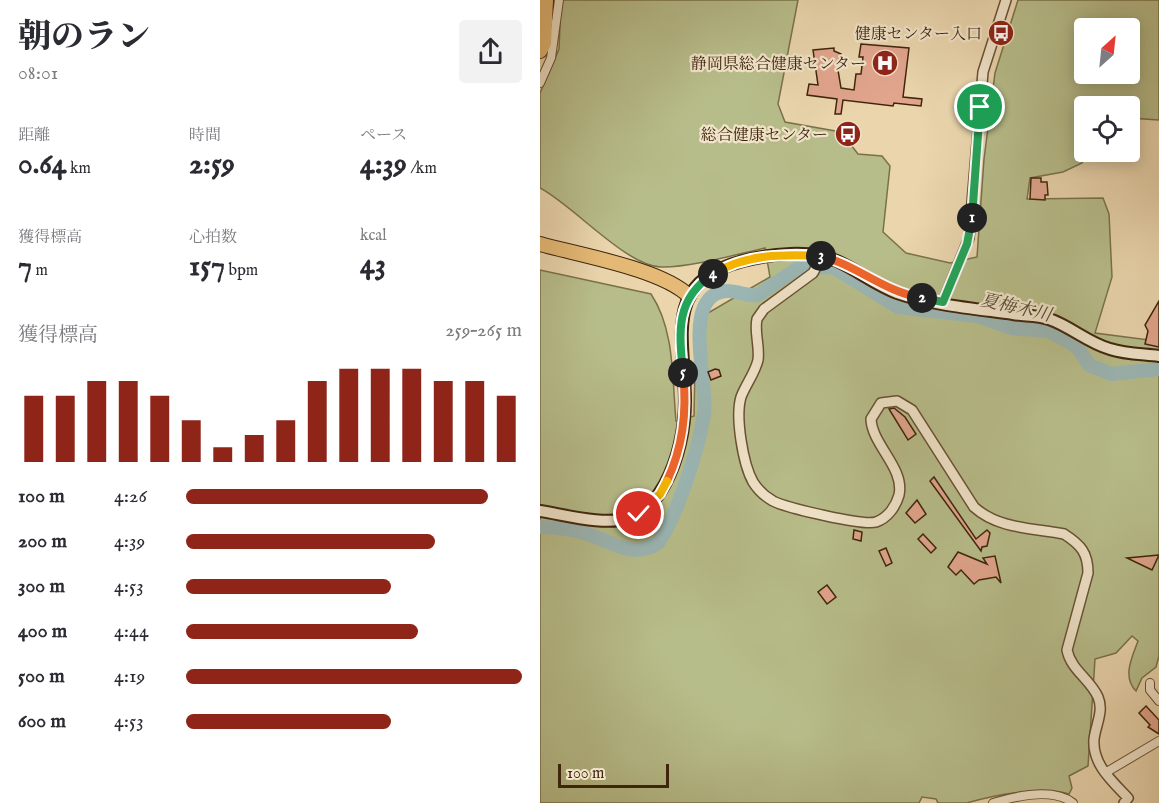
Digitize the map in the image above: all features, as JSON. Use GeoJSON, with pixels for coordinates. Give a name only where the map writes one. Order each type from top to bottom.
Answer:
{"type":"FeatureCollection","features":[{"type":"Feature","properties":{"kind":"highway"},"geometry":{"type":"LineString","coordinates":[[540,51],[544,43],[546,0]]}},
{"type":"Feature","properties":{"kind":"highway"},"geometry":{"type":"LineString","coordinates":[[540,244],[657,277],[678,285],[689,296]]}},
{"type":"Feature","properties":{"kind":"highway"},"geometry":{"type":"LineString","coordinates":[[540,251],[689,296]]}},
{"type":"Feature","properties":{"kind":"main road"},"geometry":{"type":"LineString","coordinates":[[540,511],[602,519],[629,519],[639,514],[660,494],[673,465],[683,425],[685,402],[680,343],[682,315],[689,296],[714,274],[742,261],[771,256],[821,257],[836,260],[896,292],[1048,319],[1110,350],[1159,356]]}},
{"type":"Feature","properties":{"kind":"street"},"geometry":{"type":"LineString","coordinates":[[540,83],[551,58],[559,0]]}},
{"type":"Feature","properties":{"kind":"street"},"geometry":{"type":"LineString","coordinates":[[943,302],[969,238],[983,72],[1006,0]]}},
{"type":"Feature","properties":{"kind":"street"},"geometry":{"type":"LineString","coordinates":[[821,257],[813,273],[765,309],[757,319],[758,356],[740,400],[739,414],[739,429],[753,482],[772,501],[789,507],[859,522],[872,523],[882,519],[895,506],[899,483],[874,435],[871,418],[881,403],[897,401],[912,410],[974,507],[982,514],[999,523],[1064,534],[1084,549],[1088,560],[1088,573],[1067,650],[1071,663],[1095,692],[1100,703],[1094,739],[1097,761],[1129,801]]}},
{"type":"Feature","properties":{"kind":"street"},"geometry":{"type":"LineString","coordinates":[[1150,683],[1150,690],[1159,701]]}},
{"type":"Feature","properties":{"kind":"street"},"geometry":{"type":"LineString","coordinates":[[1105,773],[1157,741]]}},
{"type":"Feature","properties":{"kind":"street"},"geometry":{"type":"LineString","coordinates":[[993,803],[1019,797],[1053,795],[1066,798],[1073,803]]}},
{"type":"Feature","properties":{"kind":"green space"},"geometry":{"type":"Polygon","coordinates":[[[561,0],[798,0],[778,104],[785,122],[841,132],[858,154],[882,156],[890,166],[883,232],[906,253],[950,263],[977,257],[984,159],[995,73],[1018,0],[1159,0],[1159,120],[1140,119],[1140,96],[1074,96],[1074,162],[1083,162],[1063,172],[1030,178],[1027,199],[1103,198],[1109,214],[1112,277],[1095,333],[1149,340],[1159,321],[1159,656],[1156,667],[1142,678],[1136,691],[1129,673],[1138,641],[1132,636],[1116,653],[1095,659],[1088,766],[1069,776],[1072,788],[1069,794],[1031,791],[967,803],[938,803],[936,799],[922,797],[919,803],[540,803],[540,270],[651,294],[659,308],[668,339],[676,421],[694,416],[696,320],[770,277],[765,248],[672,267],[647,264],[616,246],[540,188],[540,93],[559,49],[561,0]]]}},
{"type":"Feature","properties":{"kind":"building"},"geometry":{"type":"Polygon","coordinates":[[[861,44],[909,48],[903,97],[922,99],[921,106],[894,103],[893,106],[843,100],[841,114],[835,114],[837,99],[807,95],[809,84],[818,85],[813,50],[834,48],[834,51],[841,54],[837,64],[841,88],[854,90],[856,74],[861,74],[863,57],[859,57],[861,44]]]}},
{"type":"Feature","properties":{"kind":"building"},"geometry":{"type":"Polygon","coordinates":[[[1031,178],[1041,178],[1041,182],[1047,182],[1048,195],[1045,195],[1045,200],[1030,199],[1031,178]]]}},
{"type":"Feature","properties":{"kind":"building"},"geometry":{"type":"Polygon","coordinates":[[[1159,301],[1159,347],[1145,344],[1148,331],[1145,325],[1159,301]]]}},
{"type":"Feature","properties":{"kind":"building"},"geometry":{"type":"Polygon","coordinates":[[[719,370],[721,376],[711,380],[708,372],[719,370]]]}},
{"type":"Feature","properties":{"kind":"building"},"geometry":{"type":"Polygon","coordinates":[[[894,408],[905,417],[916,434],[908,440],[889,409],[894,408]]]}},
{"type":"Feature","properties":{"kind":"building"},"geometry":{"type":"Polygon","coordinates":[[[934,477],[976,539],[987,530],[990,533],[987,546],[982,547],[981,551],[930,481],[934,477]]]}},
{"type":"Feature","properties":{"kind":"building"},"geometry":{"type":"Polygon","coordinates":[[[917,500],[926,514],[915,523],[906,513],[917,500]]]}},
{"type":"Feature","properties":{"kind":"building"},"geometry":{"type":"Polygon","coordinates":[[[854,530],[862,532],[861,541],[853,539],[854,530]]]}},
{"type":"Feature","properties":{"kind":"building"},"geometry":{"type":"Polygon","coordinates":[[[923,534],[936,548],[931,553],[918,539],[923,534]]]}},
{"type":"Feature","properties":{"kind":"building"},"geometry":{"type":"Polygon","coordinates":[[[886,548],[892,563],[886,566],[879,551],[886,548]]]}},
{"type":"Feature","properties":{"kind":"building"},"geometry":{"type":"Polygon","coordinates":[[[958,552],[987,564],[983,558],[995,556],[1001,583],[996,577],[979,580],[974,584],[961,570],[956,575],[948,567],[958,552]]]}},
{"type":"Feature","properties":{"kind":"building"},"geometry":{"type":"Polygon","coordinates":[[[1159,555],[1152,570],[1127,558],[1159,555]]]}},
{"type":"Feature","properties":{"kind":"building"},"geometry":{"type":"Polygon","coordinates":[[[827,585],[836,597],[827,604],[818,592],[827,585]]]}},
{"type":"Feature","properties":{"kind":"building"},"geometry":{"type":"Polygon","coordinates":[[[1146,706],[1159,720],[1159,734],[1148,727],[1150,725],[1139,713],[1146,706]]]}},
{"type":"Feature","properties":{"kind":"waterway","name":"夏梅木川"},"geometry":{"type":"LineString","coordinates":[[540,527],[575,531],[622,548],[639,550],[658,543],[680,499],[704,414],[700,330],[702,314],[708,301],[723,291],[758,295],[798,268],[833,267],[898,307],[977,316],[1011,328],[1049,331],[1077,347],[1089,365],[1111,374],[1159,369]]}},
{"type":"Feature","properties":{"kind":"place","name":"健康センター入口"},"geometry":{"type":"Point","coordinates":[1001,33]}},
{"type":"Feature","properties":{"kind":"place","name":"静岡県総合健康センター"},"geometry":{"type":"Point","coordinates":[885,63]}},
{"type":"Feature","properties":{"kind":"place","name":"総合健康センター"},"geometry":{"type":"Point","coordinates":[848,134]}},
{"type":"Feature","properties":{"kind":"route"},"geometry":{"type":"LineString","coordinates":[[639,514],[660,494],[678,450],[685,402],[680,343],[682,315],[694,289],[722,269],[742,261],[771,256],[822,256],[836,260],[896,292],[943,302],[967,244],[972,223],[980,107]]}}]}
